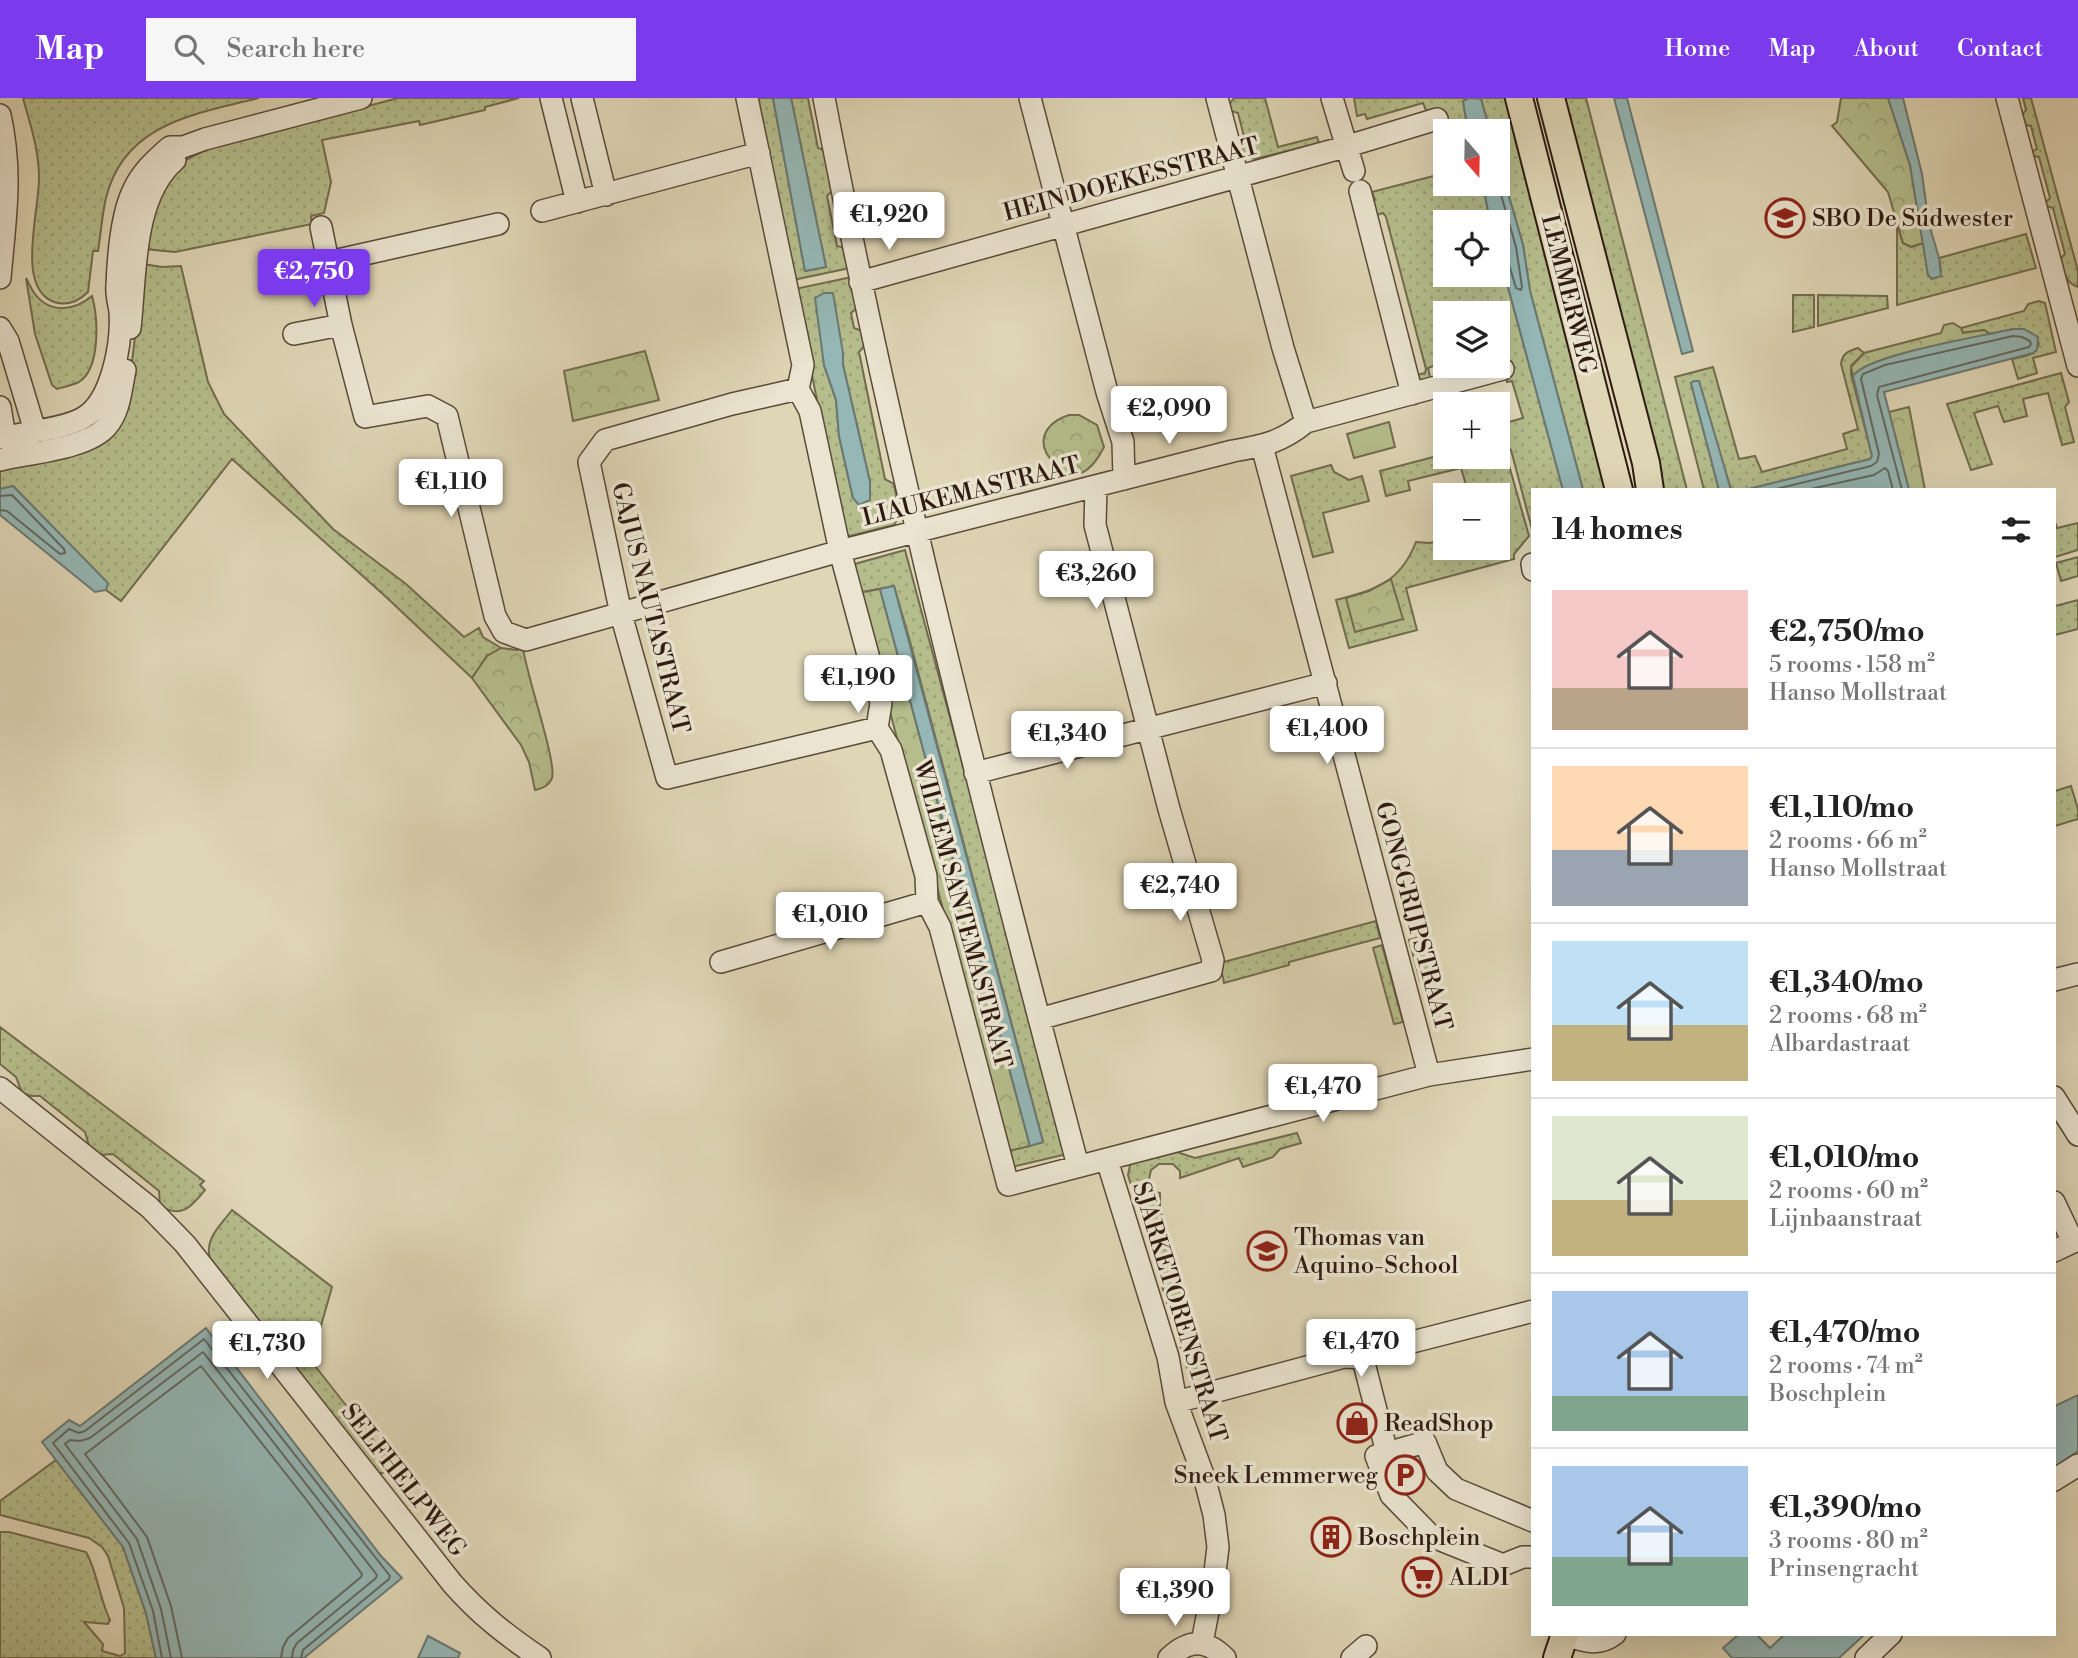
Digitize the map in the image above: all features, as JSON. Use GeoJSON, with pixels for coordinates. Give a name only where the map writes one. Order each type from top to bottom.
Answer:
{"type":"FeatureCollection","features":[{"type":"Feature","properties":{"kind":"main road","name":"LEMMERWEG"},"geometry":{"type":"LineString","coordinates":[[1519,98],[1618,488]]}},
{"type":"Feature","properties":{"kind":"main road","name":"LEMMERWEG"},"geometry":{"type":"LineString","coordinates":[[1551,98],[1643,451],[1650,488]]}},
{"type":"Feature","properties":{"kind":"main road"},"geometry":{"type":"LineString","coordinates":[[1557,1658],[1565,1636]]}},
{"type":"Feature","properties":{"kind":"street"},"geometry":{"type":"LineString","coordinates":[[2,438],[81,420],[96,408],[104,395],[112,375],[118,333],[120,313],[117,274],[128,202],[149,166],[170,147],[183,147],[361,98]]}},
{"type":"Feature","properties":{"kind":"street"},"geometry":{"type":"LineString","coordinates":[[551,98],[577,202]]}},
{"type":"Feature","properties":{"kind":"street"},"geometry":{"type":"LineString","coordinates":[[582,98],[606,195]]}},
{"type":"Feature","properties":{"kind":"street"},"geometry":{"type":"LineString","coordinates":[[747,98],[803,365],[798,389],[810,411],[839,551],[881,703],[877,728]]}},
{"type":"Feature","properties":{"kind":"street"},"geometry":{"type":"LineString","coordinates":[[824,98],[860,282],[916,533],[975,773],[1078,1166]]}},
{"type":"Feature","properties":{"kind":"street"},"geometry":{"type":"LineString","coordinates":[[1030,98],[1107,392],[1123,442],[1124,479]]}},
{"type":"Feature","properties":{"kind":"street"},"geometry":{"type":"LineString","coordinates":[[1217,98],[1283,348],[1306,422]]}},
{"type":"Feature","properties":{"kind":"street"},"geometry":{"type":"LineString","coordinates":[[1332,98],[1348,146],[1412,394]]}},
{"type":"Feature","properties":{"kind":"street"},"geometry":{"type":"LineString","coordinates":[[2007,98],[2069,295],[2078,366]]}},
{"type":"Feature","properties":{"kind":"street"},"geometry":{"type":"LineString","coordinates":[[0,115],[9,165],[9,186],[0,278]]}},
{"type":"Feature","properties":{"kind":"street","name":"HEIN DOEKESSTRAAT"},"geometry":{"type":"LineString","coordinates":[[860,282],[1433,120]]}},
{"type":"Feature","properties":{"kind":"street"},"geometry":{"type":"LineString","coordinates":[[0,460],[87,440],[106,428],[111,421],[118,405],[127,355],[146,204],[158,179],[179,158],[183,147]]}},
{"type":"Feature","properties":{"kind":"street"},"geometry":{"type":"LineString","coordinates":[[542,211],[759,153]]}},
{"type":"Feature","properties":{"kind":"street"},"geometry":{"type":"LineString","coordinates":[[329,262],[498,224]]}},
{"type":"Feature","properties":{"kind":"street"},"geometry":{"type":"LineString","coordinates":[[294,334],[341,325],[321,227]]}},
{"type":"Feature","properties":{"kind":"street","name":"LIAUKEMASTRAAT"},"geometry":{"type":"LineString","coordinates":[[341,325],[365,417],[428,406],[447,416],[495,616],[504,632],[527,640],[839,551],[1233,451],[1262,446],[1290,436],[1306,422],[1470,378]]}},
{"type":"Feature","properties":{"kind":"street"},"geometry":{"type":"LineString","coordinates":[[0,328],[8,341],[35,431],[25,454]]}},
{"type":"Feature","properties":{"kind":"street","name":"GAJUS NAUTASTRAAT"},"geometry":{"type":"LineString","coordinates":[[798,389],[732,404],[605,440],[589,462],[621,614],[667,778],[877,728]]}},
{"type":"Feature","properties":{"kind":"street"},"geometry":{"type":"LineString","coordinates":[[0,407],[2,438]]}},
{"type":"Feature","properties":{"kind":"street"},"geometry":{"type":"LineString","coordinates":[[2,438],[25,454]]}},
{"type":"Feature","properties":{"kind":"street","name":"GONGGRIJPSTRAAT"},"geometry":{"type":"LineString","coordinates":[[1262,446],[1429,1075]]}},
{"type":"Feature","properties":{"kind":"street"},"geometry":{"type":"LineString","coordinates":[[1039,1019],[1211,971],[1213,960],[1169,809],[1095,525],[1096,487]]}},
{"type":"Feature","properties":{"kind":"street"},"geometry":{"type":"LineString","coordinates":[[975,773],[1326,683]]}},
{"type":"Feature","properties":{"kind":"street","name":"WILLEM SANTEMASTRAAT"},"geometry":{"type":"LineString","coordinates":[[877,728],[891,750],[926,876],[927,902],[940,927],[1008,1185],[1429,1075],[1531,1059]]}},
{"type":"Feature","properties":{"kind":"street"},"geometry":{"type":"LineString","coordinates":[[721,962],[927,902]]}},
{"type":"Feature","properties":{"kind":"street"},"geometry":{"type":"LineString","coordinates":[[2056,980],[2078,974]]}},
{"type":"Feature","properties":{"kind":"street","name":"SELFHELPWEG"},"geometry":{"type":"LineString","coordinates":[[0,1088],[149,1207],[185,1244],[452,1583],[473,1607],[499,1630],[540,1658]]}},
{"type":"Feature","properties":{"kind":"street"},"geometry":{"type":"LineString","coordinates":[[2056,1100],[2078,1135]]}},
{"type":"Feature","properties":{"kind":"street","name":"SJARKETORENSTRAAT"},"geometry":{"type":"LineString","coordinates":[[1107,1160],[1168,1357],[1176,1402],[1205,1480],[1214,1515],[1218,1547],[1202,1643]]}},
{"type":"Feature","properties":{"kind":"street"},"geometry":{"type":"LineString","coordinates":[[2056,1206],[2073,1242],[2056,1250]]}},
{"type":"Feature","properties":{"kind":"street"},"geometry":{"type":"LineString","coordinates":[[1176,1402],[1344,1357],[1365,1358],[1377,1351],[1531,1312]]}},
{"type":"Feature","properties":{"kind":"street"},"geometry":{"type":"LineString","coordinates":[[1365,1358],[1387,1453]]}},
{"type":"Feature","properties":{"kind":"street"},"geometry":{"type":"LineString","coordinates":[[1531,1520],[1455,1489],[1437,1471],[1425,1441],[1376,1456],[1391,1495],[1431,1535],[1503,1565],[1531,1556]]}},
{"type":"Feature","properties":{"kind":"street"},"geometry":{"type":"LineString","coordinates":[[2056,1479],[2078,1465]]}},
{"type":"Feature","properties":{"kind":"street"},"geometry":{"type":"LineString","coordinates":[[1573,1636],[1596,1643],[1612,1636]]}},
{"type":"Feature","properties":{"kind":"street"},"geometry":{"type":"LineString","coordinates":[[1866,1658],[1889,1636]]}},
{"type":"Feature","properties":{"kind":"street"},"geometry":{"type":"LineString","coordinates":[[1169,1658],[1182,1648],[1202,1643],[1214,1648],[1225,1658]]}},
{"type":"Feature","properties":{"kind":"green space"},"geometry":{"type":"Polygon","coordinates":[[[23,98],[259,98],[211,110],[166,126],[129,153],[115,173],[106,198],[98,251],[93,251],[88,292],[77,300],[64,303],[54,302],[42,294],[35,281],[32,246],[39,167],[23,98]]]}},
{"type":"Feature","properties":{"kind":"green space"},"geometry":{"type":"Polygon","coordinates":[[[398,98],[519,98],[485,107],[485,110],[420,125],[419,121],[322,140],[331,182],[324,213],[311,216],[312,224],[175,252],[145,249],[153,203],[184,161],[207,149],[398,98]]]}},
{"type":"Feature","properties":{"kind":"green space"},"geometry":{"type":"Polygon","coordinates":[[[757,98],[773,98],[805,271],[826,267],[791,98],[808,98],[818,148],[825,150],[833,190],[827,196],[837,246],[845,248],[850,266],[845,269],[793,280],[757,98]]]}},
{"type":"Feature","properties":{"kind":"green space"},"geometry":{"type":"Polygon","coordinates":[[[1234,98],[1265,98],[1278,147],[1317,137],[1319,143],[1255,159],[1246,157],[1241,150],[1246,144],[1238,113],[1231,111],[1229,105],[1234,98]]]}},
{"type":"Feature","properties":{"kind":"green space"},"geometry":{"type":"Polygon","coordinates":[[[1354,98],[1469,98],[1463,101],[1466,119],[1435,119],[1428,115],[1423,103],[1367,119],[1365,114],[1357,116],[1354,98]]]}},
{"type":"Feature","properties":{"kind":"green space"},"geometry":{"type":"Polygon","coordinates":[[[1478,98],[1509,98],[1613,488],[1582,488],[1530,291],[1523,245],[1509,196],[1510,119],[1487,119],[1481,99],[1478,98]]]}},
{"type":"Feature","properties":{"kind":"green space"},"geometry":{"type":"Polygon","coordinates":[[[1557,98],[1586,98],[1686,488],[1657,488],[1557,98]]]}},
{"type":"Feature","properties":{"kind":"green space"},"geometry":{"type":"Polygon","coordinates":[[[1841,98],[1888,98],[1910,165],[1923,243],[1911,247],[1903,243],[1888,192],[1832,126],[1837,122],[1841,98]]]}},
{"type":"Feature","properties":{"kind":"green space"},"geometry":{"type":"Polygon","coordinates":[[[2023,98],[2031,98],[2078,271],[2078,287],[2067,279],[2064,271],[2061,258],[2065,254],[2053,208],[2046,206],[2050,198],[2039,157],[2033,156],[2031,152],[2037,149],[2031,126],[2025,125],[2022,115],[2026,110],[2023,98]]]}},
{"type":"Feature","properties":{"kind":"green space"},"geometry":{"type":"Polygon","coordinates":[[[1433,176],[1433,196],[1485,196],[1488,210],[1433,210],[1433,287],[1508,287],[1562,488],[1531,488],[1531,525],[1510,449],[1510,422],[1523,418],[1512,381],[1507,382],[1506,378],[1510,378],[1510,301],[1433,301],[1433,366],[1428,368],[1431,381],[1422,383],[1413,376],[1425,373],[1426,369],[1386,217],[1383,213],[1371,217],[1367,203],[1375,200],[1372,192],[1433,176]]]}},
{"type":"Feature","properties":{"kind":"green space"},"geometry":{"type":"Polygon","coordinates":[[[1897,225],[1903,243],[1911,247],[1923,243],[1928,275],[1941,271],[1939,258],[2026,234],[2036,268],[1897,305],[1897,225]]]}},
{"type":"Feature","properties":{"kind":"green space"},"geometry":{"type":"Polygon","coordinates":[[[143,264],[181,266],[208,382],[224,414],[333,529],[406,584],[464,637],[479,628],[483,637],[501,648],[487,656],[472,678],[232,459],[121,601],[106,590],[107,583],[13,486],[0,489],[0,469],[82,450],[125,409],[143,264]]]}},
{"type":"Feature","properties":{"kind":"green space"},"geometry":{"type":"Polygon","coordinates":[[[852,277],[857,308],[851,313],[854,328],[862,331],[866,344],[859,352],[885,479],[894,484],[900,515],[894,525],[850,536],[843,532],[795,289],[852,277]],[[841,344],[824,365],[836,400],[839,436],[853,498],[870,500],[870,482],[843,365],[841,344]]]}},
{"type":"Feature","properties":{"kind":"green space"},"geometry":{"type":"Polygon","coordinates":[[[26,278],[41,300],[55,307],[78,305],[92,296],[96,316],[96,342],[91,366],[79,382],[57,389],[52,385],[35,334],[26,278]]]}},
{"type":"Feature","properties":{"kind":"green space"},"geometry":{"type":"Polygon","coordinates":[[[1793,295],[1814,295],[1814,327],[1793,332],[1793,295]]]}},
{"type":"Feature","properties":{"kind":"green space"},"geometry":{"type":"Polygon","coordinates":[[[1818,295],[1887,296],[1888,308],[1818,326],[1818,295]]]}},
{"type":"Feature","properties":{"kind":"green space"},"geometry":{"type":"Polygon","coordinates":[[[2039,301],[2045,303],[2056,352],[2033,358],[2037,373],[2018,379],[2012,359],[2032,353],[2039,343],[2013,329],[1990,334],[1984,330],[1962,333],[1961,328],[2024,311],[2028,304],[2039,301]]]}},
{"type":"Feature","properties":{"kind":"green space"},"geometry":{"type":"Polygon","coordinates":[[[1953,323],[1961,328],[1963,333],[1984,330],[1990,334],[1895,356],[1876,362],[1853,376],[1851,367],[1864,353],[1941,333],[1944,325],[1953,323]]]}},
{"type":"Feature","properties":{"kind":"green space"},"geometry":{"type":"Polygon","coordinates":[[[1858,348],[1864,353],[1851,366],[1851,374],[1872,456],[1870,459],[1753,488],[1730,488],[1699,382],[1691,383],[1718,488],[1703,488],[1675,377],[1713,367],[1739,459],[1755,456],[1762,472],[1847,449],[1843,434],[1858,429],[1841,364],[1846,353],[1858,348]]]}},
{"type":"Feature","properties":{"kind":"green space"},"geometry":{"type":"Polygon","coordinates":[[[645,351],[659,400],[573,421],[564,371],[645,351]]]}},
{"type":"Feature","properties":{"kind":"green space"},"geometry":{"type":"Polygon","coordinates":[[[2061,373],[2069,402],[2065,407],[2074,442],[2062,445],[2048,393],[2023,399],[2027,416],[2004,422],[1998,406],[1974,413],[1992,464],[1971,470],[1947,404],[2061,373]]]}},
{"type":"Feature","properties":{"kind":"green space"},"geometry":{"type":"Polygon","coordinates":[[[1909,407],[1925,488],[1908,488],[1889,412],[1909,407]]]}},
{"type":"Feature","properties":{"kind":"green space"},"geometry":{"type":"Polygon","coordinates":[[[1069,415],[1079,415],[1097,425],[1104,447],[1087,470],[1075,475],[1060,473],[1060,467],[1046,453],[1044,445],[1044,438],[1052,425],[1069,415]]]}},
{"type":"Feature","properties":{"kind":"green space"},"geometry":{"type":"Polygon","coordinates":[[[1389,422],[1395,447],[1354,458],[1347,434],[1389,422]]]}},
{"type":"Feature","properties":{"kind":"green space"},"geometry":{"type":"Polygon","coordinates":[[[1433,457],[1433,469],[1457,469],[1408,481],[1410,490],[1386,496],[1380,471],[1433,457]]]}},
{"type":"Feature","properties":{"kind":"green space"},"geometry":{"type":"Polygon","coordinates":[[[1331,465],[1334,472],[1349,480],[1362,476],[1369,501],[1323,513],[1333,552],[1313,557],[1291,476],[1331,465]]]}},
{"type":"Feature","properties":{"kind":"green space"},"geometry":{"type":"Polygon","coordinates":[[[1461,469],[1510,469],[1529,536],[1514,554],[1514,559],[1406,588],[1417,630],[1349,648],[1336,600],[1385,583],[1402,567],[1416,542],[1433,542],[1433,560],[1510,560],[1510,483],[1465,483],[1461,469]]]}},
{"type":"Feature","properties":{"kind":"green space"},"geometry":{"type":"Polygon","coordinates":[[[2078,523],[2078,550],[2056,557],[2056,525],[2057,528],[2078,523]]]}},
{"type":"Feature","properties":{"kind":"green space"},"geometry":{"type":"Polygon","coordinates":[[[905,550],[1067,1154],[1012,1167],[1008,1151],[1043,1142],[909,638],[894,586],[858,593],[851,565],[905,550]]]}},
{"type":"Feature","properties":{"kind":"green space"},"geometry":{"type":"Polygon","coordinates":[[[2078,557],[2078,576],[2061,581],[2056,563],[2078,557]]]}},
{"type":"Feature","properties":{"kind":"green space"},"geometry":{"type":"Polygon","coordinates":[[[1391,579],[1403,619],[1355,632],[1346,598],[1369,591],[1391,579]]]}},
{"type":"Feature","properties":{"kind":"green space"},"geometry":{"type":"Polygon","coordinates":[[[880,589],[1030,1146],[1008,1151],[858,593],[880,589]]]}},
{"type":"Feature","properties":{"kind":"green space"},"geometry":{"type":"Polygon","coordinates":[[[2078,600],[2078,629],[2056,635],[2056,606],[2078,600]]]}},
{"type":"Feature","properties":{"kind":"green space"},"geometry":{"type":"Polygon","coordinates":[[[501,648],[523,648],[546,737],[552,778],[545,786],[535,790],[529,762],[521,745],[472,678],[487,656],[501,648]]]}},
{"type":"Feature","properties":{"kind":"green space"},"geometry":{"type":"Polygon","coordinates":[[[2071,786],[2078,819],[2056,826],[2056,791],[2071,786]]]}},
{"type":"Feature","properties":{"kind":"green space"},"geometry":{"type":"Polygon","coordinates":[[[1376,921],[1380,938],[1289,962],[1289,965],[1224,983],[1220,963],[1376,921]]]}},
{"type":"Feature","properties":{"kind":"green space"},"geometry":{"type":"Polygon","coordinates":[[[1426,935],[1437,975],[1420,980],[1409,940],[1426,935]]]}},
{"type":"Feature","properties":{"kind":"green space"},"geometry":{"type":"Polygon","coordinates":[[[1382,945],[1403,1022],[1394,1024],[1373,948],[1382,945]]]}},
{"type":"Feature","properties":{"kind":"green space"},"geometry":{"type":"Polygon","coordinates":[[[0,1027],[204,1181],[200,1185],[205,1190],[186,1209],[174,1211],[160,1206],[159,1191],[113,1154],[100,1155],[89,1146],[85,1132],[40,1096],[22,1093],[16,1077],[0,1064],[0,1027]]]}},
{"type":"Feature","properties":{"kind":"green space"},"geometry":{"type":"Polygon","coordinates":[[[1297,1133],[1301,1143],[1280,1149],[1273,1157],[1243,1167],[1239,1158],[1180,1178],[1180,1171],[1173,1164],[1159,1164],[1151,1170],[1149,1179],[1155,1192],[1160,1193],[1160,1209],[1203,1368],[1188,1371],[1128,1175],[1130,1165],[1138,1160],[1174,1151],[1195,1158],[1297,1133]]]}},
{"type":"Feature","properties":{"kind":"green space"},"geometry":{"type":"Polygon","coordinates":[[[232,1210],[332,1287],[319,1333],[301,1348],[395,1468],[388,1473],[378,1473],[210,1258],[211,1238],[232,1210]]]}},
{"type":"Feature","properties":{"kind":"green space"},"geometry":{"type":"Polygon","coordinates":[[[56,1460],[123,1547],[146,1613],[156,1658],[0,1658],[0,1532],[86,1552],[110,1620],[108,1624],[84,1622],[103,1644],[102,1651],[120,1656],[125,1653],[124,1608],[108,1556],[102,1547],[89,1538],[0,1515],[0,1501],[56,1460]]]}},
{"type":"Feature","properties":{"kind":"water"},"geometry":{"type":"Polygon","coordinates":[[[773,98],[791,98],[826,267],[805,271],[773,98]]]}},
{"type":"Feature","properties":{"kind":"water"},"geometry":{"type":"Polygon","coordinates":[[[1469,98],[1481,99],[1487,119],[1466,119],[1463,101],[1469,98]]]}},
{"type":"Feature","properties":{"kind":"water"},"geometry":{"type":"Polygon","coordinates":[[[1614,98],[1627,98],[1693,351],[1682,354],[1614,98]]]}},
{"type":"Feature","properties":{"kind":"water"},"geometry":{"type":"Polygon","coordinates":[[[1888,98],[1903,98],[1922,174],[1929,224],[1941,276],[1932,279],[1928,275],[1910,165],[1888,98]]]}},
{"type":"Feature","properties":{"kind":"water"},"geometry":{"type":"Polygon","coordinates":[[[1485,196],[1509,196],[1523,245],[1530,291],[1582,488],[1562,488],[1508,287],[1510,210],[1488,210],[1485,196]]]}},
{"type":"Feature","properties":{"kind":"water"},"geometry":{"type":"Polygon","coordinates":[[[824,293],[833,293],[843,365],[870,482],[870,500],[859,505],[853,498],[839,436],[836,400],[824,365],[815,298],[824,293]]]}},
{"type":"Feature","properties":{"kind":"water"},"geometry":{"type":"Polygon","coordinates":[[[2013,329],[2024,329],[2038,337],[2037,350],[2033,353],[1884,392],[1908,488],[1753,488],[1870,459],[1872,456],[1853,376],[1862,368],[1879,361],[1953,341],[2013,329]]]}},
{"type":"Feature","properties":{"kind":"water"},"geometry":{"type":"Polygon","coordinates":[[[1699,381],[1730,488],[1718,488],[1691,383],[1699,381]]]}},
{"type":"Feature","properties":{"kind":"water"},"geometry":{"type":"Polygon","coordinates":[[[13,486],[108,583],[106,590],[95,592],[0,515],[0,489],[13,486]]]}},
{"type":"Feature","properties":{"kind":"water"},"geometry":{"type":"Polygon","coordinates":[[[894,586],[1043,1142],[1030,1146],[880,589],[894,586]]]}},
{"type":"Feature","properties":{"kind":"water"},"geometry":{"type":"Polygon","coordinates":[[[206,1328],[381,1556],[402,1578],[304,1658],[156,1658],[146,1613],[123,1547],[42,1442],[69,1420],[80,1426],[206,1328]]]}},
{"type":"Feature","properties":{"kind":"water"},"geometry":{"type":"Polygon","coordinates":[[[2078,1395],[2078,1451],[2056,1466],[2056,1406],[2078,1395]]]}},
{"type":"Feature","properties":{"kind":"water"},"geometry":{"type":"Polygon","coordinates":[[[428,1636],[460,1653],[458,1658],[418,1658],[428,1636]]]}},
{"type":"Feature","properties":{"kind":"water"},"geometry":{"type":"Polygon","coordinates":[[[1737,1636],[1758,1636],[1770,1648],[1783,1636],[1863,1636],[1839,1658],[1732,1658],[1723,1648],[1737,1636]]]}},
{"type":"Feature","properties":{"kind":"place","name":"SBO De Súdwester"},"geometry":{"type":"Point","coordinates":[1785,218]}},
{"type":"Feature","properties":{"kind":"place","name":"Thomas van Aquino-School"},"geometry":{"type":"Point","coordinates":[1267,1251]}},
{"type":"Feature","properties":{"kind":"place","name":"ReadShop"},"geometry":{"type":"Point","coordinates":[1357,1423]}},
{"type":"Feature","properties":{"kind":"place","name":"Sneek Lemmerweg"},"geometry":{"type":"Point","coordinates":[1405,1475]}},
{"type":"Feature","properties":{"kind":"place","name":"Boschplein"},"geometry":{"type":"Point","coordinates":[1331,1537]}},
{"type":"Feature","properties":{"kind":"place","name":"ALDI"},"geometry":{"type":"Point","coordinates":[1422,1577]}}]}
